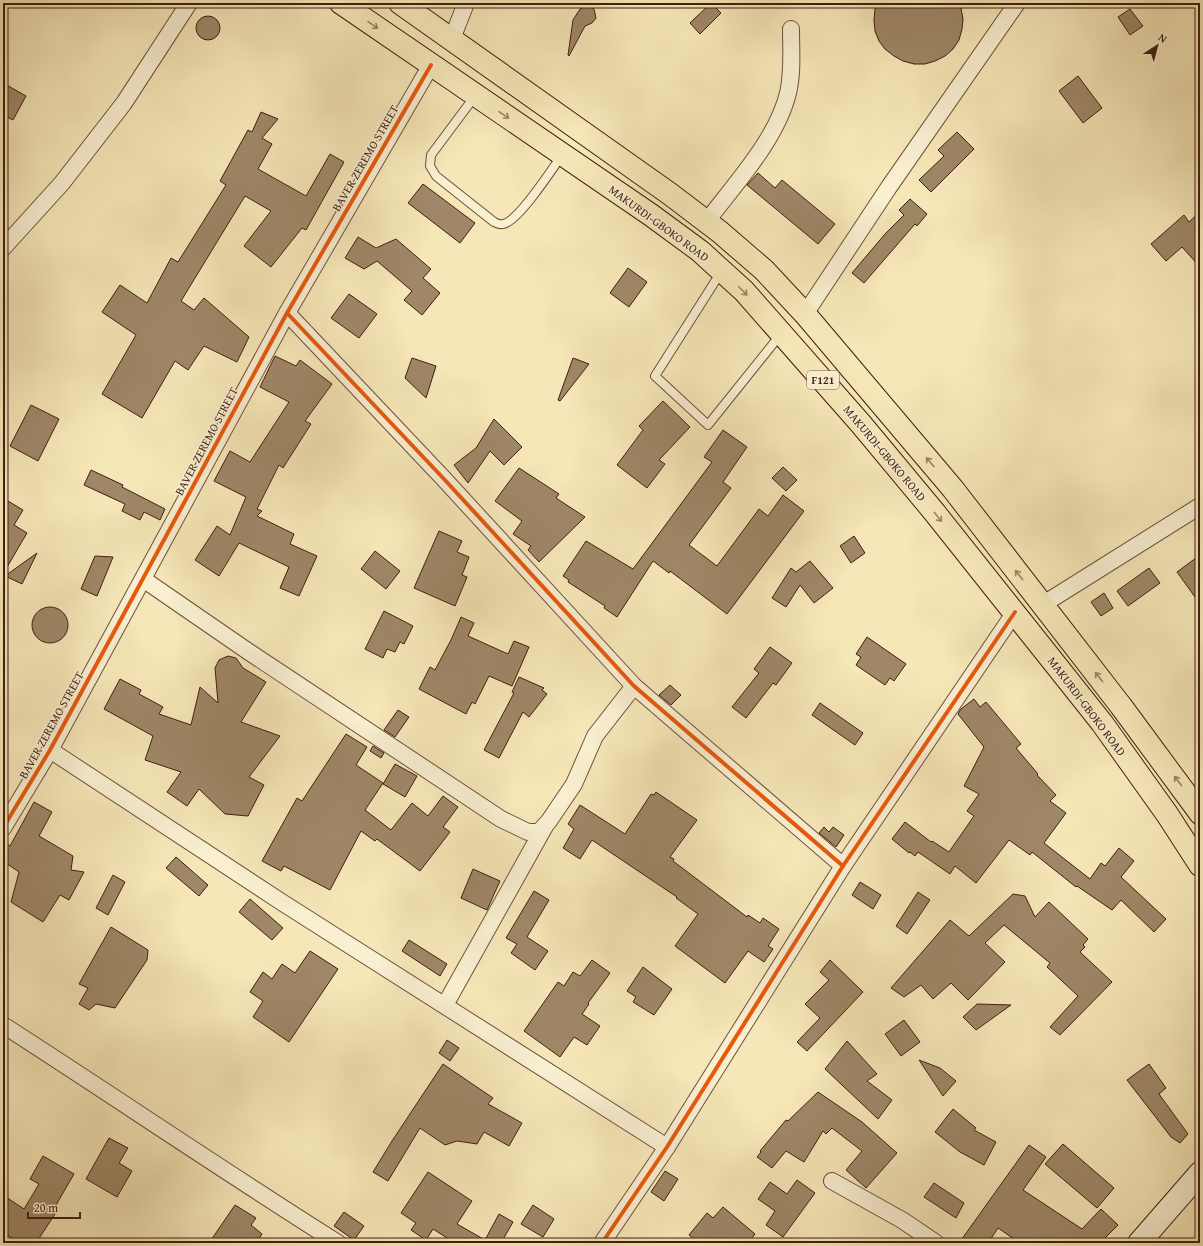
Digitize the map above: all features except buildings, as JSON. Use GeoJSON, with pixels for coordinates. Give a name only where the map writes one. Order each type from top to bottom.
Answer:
{"type":"FeatureCollection","features":[{"type":"Feature","properties":{"kind":"main road","name":"MAKURDI-GBOKO ROAD"},"geometry":{"type":"LineString","coordinates":[[341,3],[651,215],[700,251],[744,291],[861,424],[935,513],[1014,612],[1102,723],[1167,814],[1200,864]]}},
{"type":"Feature","properties":{"kind":"main road","name":"F121"},"geometry":{"type":"LineString","coordinates":[[400,3],[670,194],[713,227],[764,270],[805,314],[952,489],[1122,706],[1200,813]]}},
{"type":"Feature","properties":{"kind":"main road"},"geometry":{"type":"LineString","coordinates":[[700,251],[713,227]]}},
{"type":"Feature","properties":{"kind":"street"},"geometry":{"type":"LineString","coordinates":[[3,248],[62,183],[119,109],[189,3]]}},
{"type":"Feature","properties":{"kind":"street"},"geometry":{"type":"LineString","coordinates":[[452,40],[466,3]]}},
{"type":"Feature","properties":{"kind":"street"},"geometry":{"type":"LineString","coordinates":[[805,314],[889,187],[1017,3]]}},
{"type":"Feature","properties":{"kind":"street"},"geometry":{"type":"LineString","coordinates":[[713,227],[763,148],[778,119],[788,94],[791,76],[791,29]]}},
{"type":"Feature","properties":{"kind":"street","name":"BAVER ZEREMO STREET"},"geometry":{"type":"LineString","coordinates":[[3,828],[50,750],[287,313],[430,65]]}},
{"type":"Feature","properties":{"kind":"street"},"geometry":{"type":"LineString","coordinates":[[287,313],[450,485],[634,686],[843,866]]}},
{"type":"Feature","properties":{"kind":"street"},"geometry":{"type":"LineString","coordinates":[[1042,605],[1200,506]]}},
{"type":"Feature","properties":{"kind":"street"},"geometry":{"type":"LineString","coordinates":[[143,580],[500,819],[528,832],[539,832],[545,826]]}},
{"type":"Feature","properties":{"kind":"street"},"geometry":{"type":"LineString","coordinates":[[602,1243],[667,1147],[843,866],[1014,612]]}},
{"type":"Feature","properties":{"kind":"street"},"geometry":{"type":"LineString","coordinates":[[445,1005],[545,826],[574,784],[595,736],[634,686]]}},
{"type":"Feature","properties":{"kind":"street"},"geometry":{"type":"LineString","coordinates":[[50,750],[283,903],[667,1147]]}},
{"type":"Feature","properties":{"kind":"street"},"geometry":{"type":"LineString","coordinates":[[3,1025],[338,1243]]}},
{"type":"Feature","properties":{"kind":"street"},"geometry":{"type":"LineString","coordinates":[[1139,1243],[1200,1172]]}},
{"type":"Feature","properties":{"kind":"street"},"geometry":{"type":"LineString","coordinates":[[832,1181],[902,1220],[936,1243]]}},
{"type":"Feature","properties":{"kind":"lane"},"geometry":{"type":"LineString","coordinates":[[476,96],[431,155],[430,166],[436,176],[494,222],[502,225],[509,222],[536,194],[562,154]]}},
{"type":"Feature","properties":{"kind":"lane"},"geometry":{"type":"LineString","coordinates":[[722,271],[655,376],[708,425],[782,333]]}},
{"type":"Feature","properties":{"kind":"cycle path"},"geometry":{"type":"LineString","coordinates":[[3,828],[50,750],[287,313],[431,65]]}},
{"type":"Feature","properties":{"kind":"cycle path"},"geometry":{"type":"LineString","coordinates":[[287,313],[444,479],[634,686],[843,866]]}},
{"type":"Feature","properties":{"kind":"cycle path"},"geometry":{"type":"LineString","coordinates":[[602,1243],[667,1147],[843,866],[1015,612]]}}]}
